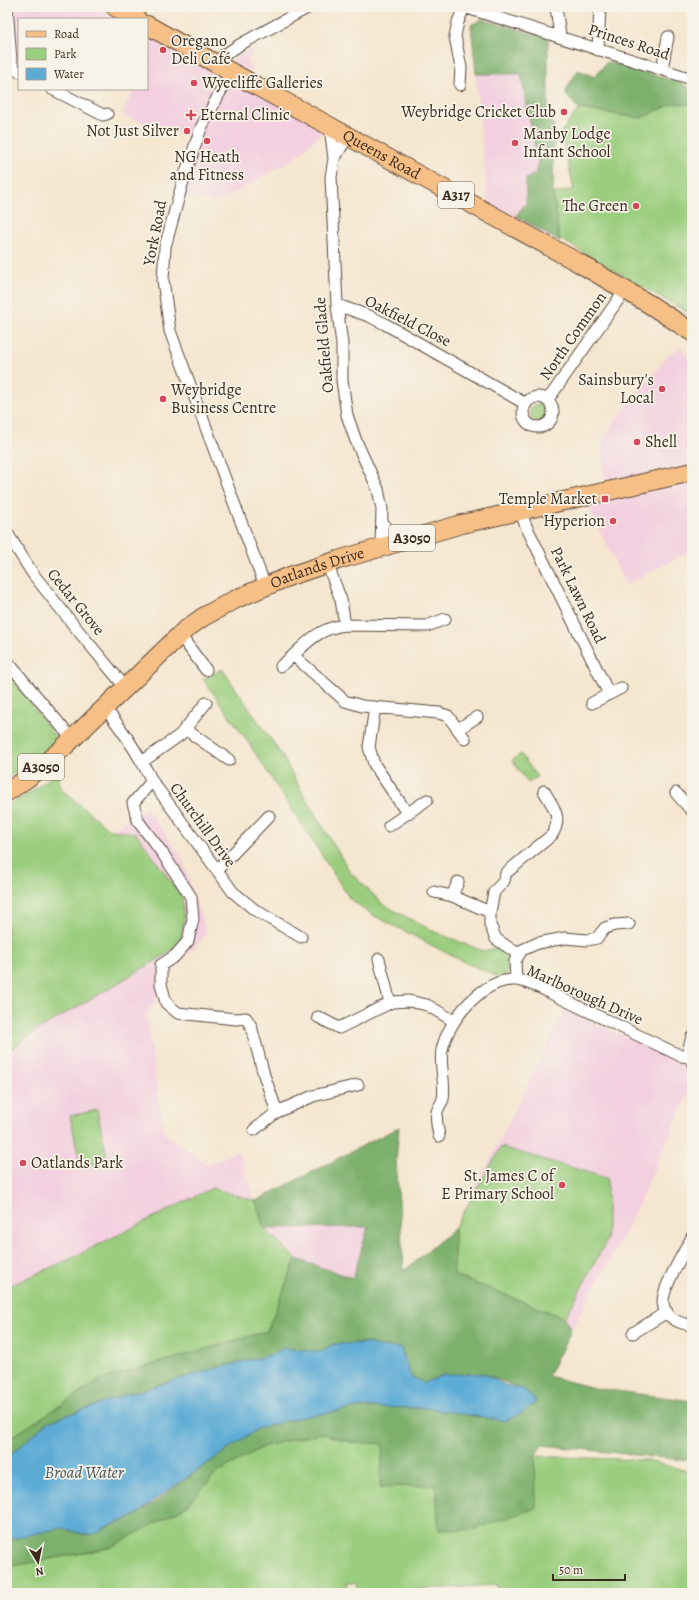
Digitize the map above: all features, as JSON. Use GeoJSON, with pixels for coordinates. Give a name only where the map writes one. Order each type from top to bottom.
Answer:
{"type":"FeatureCollection","features":[{"type":"Feature","properties":{"kind":"main road"},"geometry":{"type":"LineString","coordinates":[[116,7],[135,18]]}},
{"type":"Feature","properties":{"kind":"main road","name":"Queens Road"},"geometry":{"type":"LineString","coordinates":[[148,26],[625,290],[659,310],[685,328],[692,339]]}},
{"type":"Feature","properties":{"kind":"main road","name":"Oatlands Drive"},"geometry":{"type":"LineString","coordinates":[[7,792],[44,765],[180,635],[194,623],[224,605],[265,586],[327,563],[381,547],[462,524],[520,510],[692,472]]}},
{"type":"Feature","properties":{"kind":"street"},"geometry":{"type":"LineString","coordinates":[[7,7],[12,61],[14,68],[18,71]]}},
{"type":"Feature","properties":{"kind":"street","name":"York Road"},"geometry":{"type":"LineString","coordinates":[[265,586],[170,331],[162,280],[165,246],[183,181],[224,68],[224,55],[241,44],[309,7]]}},
{"type":"Feature","properties":{"kind":"street"},"geometry":{"type":"LineString","coordinates":[[460,85],[461,68],[455,36],[458,22],[468,7]]}},
{"type":"Feature","properties":{"kind":"street","name":"Princes Road"},"geometry":{"type":"LineString","coordinates":[[468,7],[560,36],[598,50],[692,78]]}},
{"type":"Feature","properties":{"kind":"street"},"geometry":{"type":"LineString","coordinates":[[556,7],[560,36]]}},
{"type":"Feature","properties":{"kind":"street"},"geometry":{"type":"LineString","coordinates":[[598,50],[600,7]]}},
{"type":"Feature","properties":{"kind":"street"},"geometry":{"type":"LineString","coordinates":[[662,69],[668,37]]}},
{"type":"Feature","properties":{"kind":"street"},"geometry":{"type":"LineString","coordinates":[[54,90],[103,115],[107,114]]}},
{"type":"Feature","properties":{"kind":"street","name":"Oakfield Glade"},"geometry":{"type":"LineString","coordinates":[[330,126],[334,159],[331,177],[337,305],[342,344],[342,380],[347,415],[356,441],[378,489],[382,510],[381,547]]}},
{"type":"Feature","properties":{"kind":"street","name":"Oakfield Glade"},"geometry":{"type":"LineString","coordinates":[[334,159],[348,136]]}},
{"type":"Feature","properties":{"kind":"street","name":"North Common"},"geometry":{"type":"LineString","coordinates":[[547,399],[584,350],[625,290]]}},
{"type":"Feature","properties":{"kind":"street","name":"Oakfield Close"},"geometry":{"type":"LineString","coordinates":[[337,305],[369,316],[526,404]]}},
{"type":"Feature","properties":{"kind":"street","name":"North Common"},"geometry":{"type":"LineString","coordinates":[[538,397],[547,399],[553,412],[550,421],[542,426],[532,425],[525,418],[524,408],[526,404],[533,398],[538,397]]}},
{"type":"Feature","properties":{"kind":"street","name":"Park Lawn Road"},"geometry":{"type":"LineString","coordinates":[[520,510],[526,526],[609,694]]}},
{"type":"Feature","properties":{"kind":"street"},"geometry":{"type":"LineString","coordinates":[[382,522],[399,542]]}},
{"type":"Feature","properties":{"kind":"street","name":"Cedar Grove"},"geometry":{"type":"LineString","coordinates":[[7,533],[33,574],[125,687]]}},
{"type":"Feature","properties":{"kind":"street"},"geometry":{"type":"LineString","coordinates":[[327,563],[341,600],[345,625]]}},
{"type":"Feature","properties":{"kind":"street"},"geometry":{"type":"LineString","coordinates":[[281,666],[294,656],[313,636],[332,627],[345,625],[427,626],[445,619]]}},
{"type":"Feature","properties":{"kind":"street"},"geometry":{"type":"LineString","coordinates":[[180,635],[206,670]]}},
{"type":"Feature","properties":{"kind":"street"},"geometry":{"type":"LineString","coordinates":[[294,656],[345,701],[362,706],[439,713],[448,716],[465,739]]}},
{"type":"Feature","properties":{"kind":"street"},"geometry":{"type":"LineString","coordinates":[[7,661],[72,739]]}},
{"type":"Feature","properties":{"kind":"street"},"geometry":{"type":"LineString","coordinates":[[592,703],[621,688]]}},
{"type":"Feature","properties":{"kind":"street"},"geometry":{"type":"LineString","coordinates":[[142,762],[166,746],[185,729],[206,703]]}},
{"type":"Feature","properties":{"kind":"street"},"geometry":{"type":"LineString","coordinates":[[374,707],[369,747],[374,764],[407,813]]}},
{"type":"Feature","properties":{"kind":"street","name":"Churchill Drive"},"geometry":{"type":"LineString","coordinates":[[104,708],[117,723],[142,762],[152,781],[233,892],[256,910],[301,937]]}},
{"type":"Feature","properties":{"kind":"street"},"geometry":{"type":"LineString","coordinates":[[458,729],[477,717]]}},
{"type":"Feature","properties":{"kind":"street"},"geometry":{"type":"LineString","coordinates":[[185,729],[229,760]]}},
{"type":"Feature","properties":{"kind":"street"},"geometry":{"type":"LineString","coordinates":[[152,781],[133,803],[138,821],[163,854],[191,897],[193,919],[188,941],[175,956],[161,965],[161,984],[166,1003],[178,1012],[236,1019],[246,1018],[251,1026],[264,1075],[277,1112]]}},
{"type":"Feature","properties":{"kind":"street"},"geometry":{"type":"LineString","coordinates":[[518,954],[496,939],[490,925],[490,912],[494,892],[504,881],[506,873],[552,835],[555,830],[557,821],[556,812],[544,792]]}},
{"type":"Feature","properties":{"kind":"street"},"geometry":{"type":"LineString","coordinates":[[676,792],[692,811]]}},
{"type":"Feature","properties":{"kind":"street"},"geometry":{"type":"LineString","coordinates":[[389,826],[427,800]]}},
{"type":"Feature","properties":{"kind":"street"},"geometry":{"type":"LineString","coordinates":[[217,870],[269,816]]}},
{"type":"Feature","properties":{"kind":"street"},"geometry":{"type":"LineString","coordinates":[[452,896],[458,882]]}},
{"type":"Feature","properties":{"kind":"street"},"geometry":{"type":"LineString","coordinates":[[434,892],[452,896],[490,912]]}},
{"type":"Feature","properties":{"kind":"street"},"geometry":{"type":"LineString","coordinates":[[516,980],[515,961],[518,954],[522,950],[538,943],[565,938],[587,940],[597,938],[605,928],[614,925],[629,924]]}},
{"type":"Feature","properties":{"kind":"street"},"geometry":{"type":"LineString","coordinates":[[379,959],[390,1003]]}},
{"type":"Feature","properties":{"kind":"street","name":"Marlborough Drive"},"geometry":{"type":"LineString","coordinates":[[439,1136],[436,1113],[443,1099],[444,1080],[442,1051],[454,1021],[476,996],[489,987],[505,981],[516,980],[542,989],[691,1060]]}},
{"type":"Feature","properties":{"kind":"street"},"geometry":{"type":"LineString","coordinates":[[318,1016],[339,1028],[390,1003],[409,1001],[428,1005],[454,1021]]}},
{"type":"Feature","properties":{"kind":"street"},"geometry":{"type":"LineString","coordinates":[[691,1060],[689,1049],[692,1037]]}},
{"type":"Feature","properties":{"kind":"street"},"geometry":{"type":"LineString","coordinates":[[254,1130],[277,1112],[313,1096],[358,1085]]}},
{"type":"Feature","properties":{"kind":"street"},"geometry":{"type":"LineString","coordinates":[[692,1237],[664,1294],[663,1302],[667,1312],[677,1321],[692,1325]]}},
{"type":"Feature","properties":{"kind":"street"},"geometry":{"type":"LineString","coordinates":[[633,1332],[667,1312]]}},
{"type":"Feature","properties":{"kind":"shaded area"},"geometry":{"type":"Polygon","coordinates":[[[7,7],[111,7],[130,18],[18,18],[18,66],[7,7]]]}},
{"type":"Feature","properties":{"kind":"shaded area","name":"Manby Lodge Infant School"},"geometry":{"type":"Polygon","coordinates":[[[482,19],[548,38],[550,239],[488,204],[471,25],[482,19]]]}},
{"type":"Feature","properties":{"kind":"shaded area"},"geometry":{"type":"Polygon","coordinates":[[[148,28],[328,128],[293,159],[240,190],[214,202],[177,195],[199,139],[122,116],[133,90],[148,90],[148,28]]]}},
{"type":"Feature","properties":{"kind":"shaded area"},"geometry":{"type":"Polygon","coordinates":[[[254,48],[247,60],[252,68],[249,72],[233,63],[233,60],[254,48]]]}},
{"type":"Feature","properties":{"kind":"shaded area"},"geometry":{"type":"Polygon","coordinates":[[[681,347],[692,362],[692,550],[626,585],[584,499],[609,493],[603,468],[602,442],[613,424],[668,355],[681,347]]]}},
{"type":"Feature","properties":{"kind":"shaded area"},"geometry":{"type":"Polygon","coordinates":[[[57,773],[62,790],[110,830],[146,808],[181,856],[207,934],[182,959],[146,1015],[164,1133],[208,1165],[238,1151],[256,1201],[336,1160],[369,1227],[359,1334],[7,1453],[7,806],[31,792],[57,773]]]}},
{"type":"Feature","properties":{"kind":"shaded area","name":"St. James C of E Primary School"},"geometry":{"type":"Polygon","coordinates":[[[565,1010],[670,1056],[692,1072],[692,1085],[628,1227],[548,1376],[437,1354],[443,1253],[565,1010]]]}},
{"type":"Feature","properties":{"kind":"green space"},"geometry":{"type":"Polygon","coordinates":[[[482,19],[548,38],[547,117],[554,125],[553,194],[560,242],[516,216],[526,203],[526,179],[535,174],[538,163],[521,74],[476,74],[471,25],[482,19]]]}},
{"type":"Feature","properties":{"kind":"green space"},"geometry":{"type":"Polygon","coordinates":[[[609,62],[682,83],[692,90],[692,105],[674,103],[641,118],[579,109],[567,96],[566,90],[578,70],[595,77],[606,63],[609,62]]]}},
{"type":"Feature","properties":{"kind":"green space","name":"The Green"},"geometry":{"type":"Polygon","coordinates":[[[674,103],[692,105],[692,315],[559,238],[553,194],[574,189],[561,132],[579,109],[641,118],[674,103]]]}},
{"type":"Feature","properties":{"kind":"green space"},"geometry":{"type":"Polygon","coordinates":[[[539,404],[545,407],[548,413],[545,419],[539,422],[533,419],[530,413],[533,407],[539,404]]]}},
{"type":"Feature","properties":{"kind":"green space"},"geometry":{"type":"Polygon","coordinates":[[[222,669],[281,754],[350,872],[384,905],[435,932],[483,951],[496,948],[506,952],[510,967],[508,973],[502,979],[466,963],[371,914],[350,899],[246,739],[203,679],[222,669]]]}},
{"type":"Feature","properties":{"kind":"green space"},"geometry":{"type":"Polygon","coordinates":[[[7,671],[56,738],[47,749],[7,778],[7,671]]]}},
{"type":"Feature","properties":{"kind":"green space"},"geometry":{"type":"Polygon","coordinates":[[[521,754],[537,777],[528,783],[512,760],[521,754]]]}},
{"type":"Feature","properties":{"kind":"green space"},"geometry":{"type":"Polygon","coordinates":[[[57,773],[62,790],[110,830],[136,833],[182,897],[184,921],[180,940],[169,953],[36,1031],[7,1052],[7,806],[31,792],[57,773]]]}},
{"type":"Feature","properties":{"kind":"green space"},"geometry":{"type":"Polygon","coordinates":[[[97,1110],[108,1161],[81,1167],[70,1116],[97,1110]]]}},
{"type":"Feature","properties":{"kind":"green space"},"geometry":{"type":"Polygon","coordinates":[[[399,1127],[396,1161],[404,1271],[454,1229],[454,1275],[565,1318],[571,1331],[548,1376],[594,1388],[692,1401],[692,1461],[542,1445],[535,1456],[536,1508],[471,1530],[439,1530],[436,1485],[380,1487],[383,1444],[350,1442],[320,1433],[264,1446],[218,1472],[185,1507],[109,1548],[7,1567],[7,1540],[61,1528],[87,1535],[137,1515],[259,1428],[297,1418],[362,1407],[425,1408],[506,1421],[523,1389],[484,1374],[443,1375],[425,1383],[411,1377],[401,1348],[382,1347],[367,1343],[333,1344],[321,1352],[283,1348],[271,1355],[217,1368],[128,1394],[48,1422],[9,1457],[7,1453],[7,1440],[100,1380],[267,1331],[296,1259],[353,1278],[368,1227],[264,1228],[256,1201],[399,1127]]]}},
{"type":"Feature","properties":{"kind":"green space"},"geometry":{"type":"Polygon","coordinates":[[[501,1147],[607,1178],[607,1240],[565,1318],[454,1275],[454,1229],[501,1147]]]}},
{"type":"Feature","properties":{"kind":"green space"},"geometry":{"type":"Polygon","coordinates":[[[212,1188],[256,1201],[264,1228],[296,1259],[267,1331],[100,1380],[7,1440],[7,1287],[68,1260],[212,1188]]]}},
{"type":"Feature","properties":{"kind":"green space"},"geometry":{"type":"Polygon","coordinates":[[[320,1433],[351,1442],[383,1443],[381,1487],[436,1485],[439,1529],[536,1508],[535,1456],[644,1460],[692,1472],[692,1593],[498,1593],[497,1585],[410,1590],[410,1593],[358,1593],[356,1584],[347,1583],[349,1593],[7,1593],[7,1567],[109,1548],[185,1507],[218,1472],[264,1446],[320,1433]]]}},
{"type":"Feature","properties":{"kind":"water","name":"Broad Water"},"geometry":{"type":"Polygon","coordinates":[[[367,1343],[382,1347],[401,1348],[411,1377],[425,1383],[443,1375],[468,1373],[484,1374],[506,1385],[523,1389],[532,1396],[536,1402],[523,1412],[506,1421],[425,1408],[362,1407],[297,1418],[259,1428],[153,1501],[137,1515],[106,1527],[98,1533],[87,1535],[61,1528],[7,1540],[7,1458],[48,1422],[128,1394],[217,1368],[271,1355],[283,1348],[321,1352],[333,1344],[367,1343]]]}},
{"type":"Feature","properties":{"kind":"place","name":"Oregano Deli Café"},"geometry":{"type":"Point","coordinates":[163,50]}},
{"type":"Feature","properties":{"kind":"place","name":"Wyecliffe Galleries"},"geometry":{"type":"Point","coordinates":[194,83]}},
{"type":"Feature","properties":{"kind":"place","name":"Weybridge Cricket Club"},"geometry":{"type":"Point","coordinates":[564,112]}},
{"type":"Feature","properties":{"kind":"place","name":"Eternal Clinic"},"geometry":{"type":"Point","coordinates":[191,115]}},
{"type":"Feature","properties":{"kind":"place","name":"Not Just Silver"},"geometry":{"type":"Point","coordinates":[187,131]}},
{"type":"Feature","properties":{"kind":"place","name":"NG Heath and Fitness"},"geometry":{"type":"Point","coordinates":[207,141]}},
{"type":"Feature","properties":{"kind":"place","name":"Manby Lodge Infant School"},"geometry":{"type":"Point","coordinates":[515,143]}},
{"type":"Feature","properties":{"kind":"place","name":"The Green"},"geometry":{"type":"Point","coordinates":[636,206]}},
{"type":"Feature","properties":{"kind":"place","name":"Sainsbury's Local"},"geometry":{"type":"Point","coordinates":[662,389]}},
{"type":"Feature","properties":{"kind":"place","name":"Weybridge Business Centre"},"geometry":{"type":"Point","coordinates":[163,399]}},
{"type":"Feature","properties":{"kind":"place","name":"Shell"},"geometry":{"type":"Point","coordinates":[637,442]}},
{"type":"Feature","properties":{"kind":"place","name":"Temple Market"},"geometry":{"type":"Point","coordinates":[605,499]}},
{"type":"Feature","properties":{"kind":"place","name":"Hyperion"},"geometry":{"type":"Point","coordinates":[613,521]}},
{"type":"Feature","properties":{"kind":"place","name":"Oatlands Park"},"geometry":{"type":"Point","coordinates":[23,1163]}},
{"type":"Feature","properties":{"kind":"place","name":"St. James C of E Primary School"},"geometry":{"type":"Point","coordinates":[562,1185]}}]}
